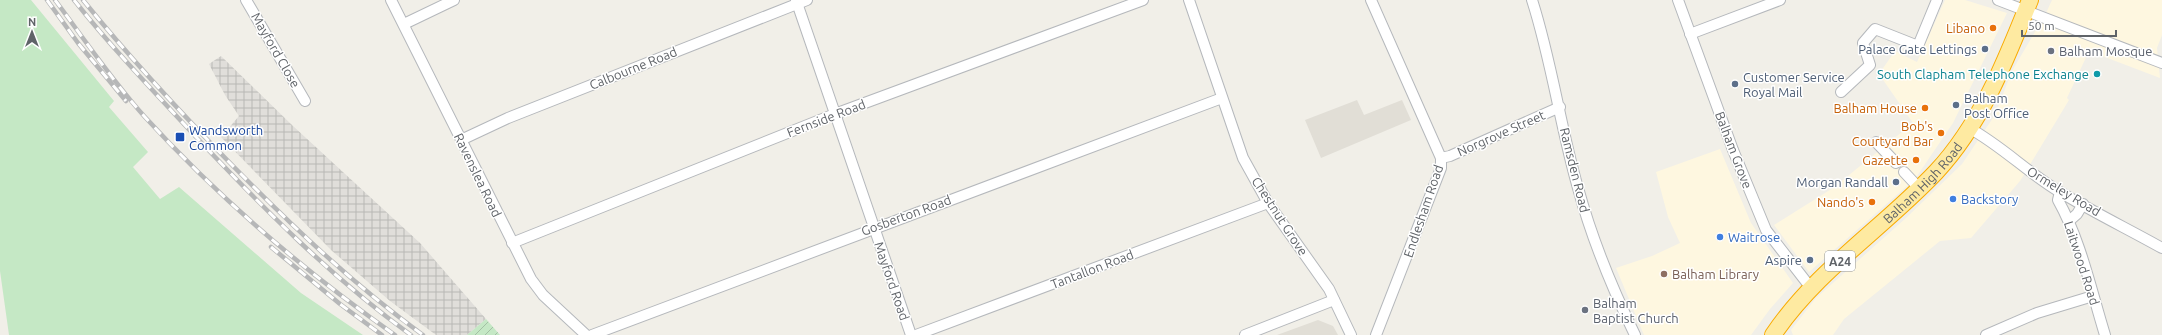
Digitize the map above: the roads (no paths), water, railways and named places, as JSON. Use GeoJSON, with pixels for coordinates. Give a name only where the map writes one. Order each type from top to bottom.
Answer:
{"type":"FeatureCollection","features":[{"type":"Feature","properties":{"kind":"highway","name":"Balham High Road"},"geometry":{"type":"LineString","coordinates":[[1773,335],[1791,310],[1811,288],[1919,188],[1946,160],[1970,128],[1999,72],[2028,6]]}},
{"type":"Feature","properties":{"kind":"street","name":"Mayford Close"},"geometry":{"type":"LineString","coordinates":[[246,0],[305,101]]}},
{"type":"Feature","properties":{"kind":"street","name":"Ravenslea Road"},"geometry":{"type":"LineString","coordinates":[[392,0],[512,243],[536,288],[586,335]]}},
{"type":"Feature","properties":{"kind":"street"},"geometry":{"type":"LineString","coordinates":[[404,24],[454,0]]}},
{"type":"Feature","properties":{"kind":"street","name":"Fernside Road"},"geometry":{"type":"LineString","coordinates":[[512,243],[835,114],[1143,0]]}},
{"type":"Feature","properties":{"kind":"street","name":"Chestnut Grove"},"geometry":{"type":"LineString","coordinates":[[1189,0],[1243,158],[1268,203],[1297,242],[1334,300],[1351,335]]}},
{"type":"Feature","properties":{"kind":"street","name":"Endlesham Road"},"geometry":{"type":"LineString","coordinates":[[1371,0],[1441,158],[1441,168],[1376,335]]}},
{"type":"Feature","properties":{"kind":"street","name":"Ramsden Road"},"geometry":{"type":"LineString","coordinates":[[1532,0],[1560,107],[1577,187],[1594,243],[1634,335]]}},
{"type":"Feature","properties":{"kind":"street","name":"Balham Grove"},"geometry":{"type":"LineString","coordinates":[[1678,0],[1733,150],[1766,230],[1811,288]]}},
{"type":"Feature","properties":{"kind":"street"},"geometry":{"type":"LineString","coordinates":[[1690,34],[1780,0]]}},
{"type":"Feature","properties":{"kind":"street"},"geometry":{"type":"LineString","coordinates":[[1841,92],[1870,65],[1863,43],[1875,29],[1918,46],[1937,0]]}},
{"type":"Feature","properties":{"kind":"street","name":"Mayford Road"},"geometry":{"type":"LineString","coordinates":[[800,1],[835,114],[911,335]]}},
{"type":"Feature","properties":{"kind":"street","name":"Calbourne Road"},"geometry":{"type":"LineString","coordinates":[[461,140],[508,118],[800,1]]}},
{"type":"Feature","properties":{"kind":"street"},"geometry":{"type":"LineString","coordinates":[[2004,1],[2028,6],[2162,63]]}},
{"type":"Feature","properties":{"kind":"street","name":"Gosberton Road"},"geometry":{"type":"LineString","coordinates":[[592,335],[873,227],[1222,98]]}},
{"type":"Feature","properties":{"kind":"street","name":"Norgrove Street"},"geometry":{"type":"LineString","coordinates":[[1441,158],[1450,156],[1560,107]]}},
{"type":"Feature","properties":{"kind":"street","name":"Ormeley Road"},"geometry":{"type":"LineString","coordinates":[[1970,128],[1989,140],[2060,192],[2162,248]]}},
{"type":"Feature","properties":{"kind":"street"},"geometry":{"type":"LineString","coordinates":[[1876,142],[1896,163]]}},
{"type":"Feature","properties":{"kind":"street"},"geometry":{"type":"LineString","coordinates":[[1904,172],[1919,188]]}},
{"type":"Feature","properties":{"kind":"street","name":"Laitwood Road"},"geometry":{"type":"LineString","coordinates":[[2060,192],[2058,200],[2069,221],[2105,335]]}},
{"type":"Feature","properties":{"kind":"street","name":"Tantallon Road"},"geometry":{"type":"LineString","coordinates":[[916,335],[1268,203]]}},
{"type":"Feature","properties":{"kind":"street"},"geometry":{"type":"LineString","coordinates":[[2069,221],[2077,214],[2083,204]]}},
{"type":"Feature","properties":{"kind":"street"},"geometry":{"type":"LineString","coordinates":[[1986,335],[2037,313],[2092,296]]}},
{"type":"Feature","properties":{"kind":"street"},"geometry":{"type":"LineString","coordinates":[[1245,335],[1334,300]]}},
{"type":"Feature","properties":{"kind":"railway"},"geometry":{"type":"LineString","coordinates":[[47,0],[78,43],[126,101]]}},
{"type":"Feature","properties":{"kind":"railway"},"geometry":{"type":"LineString","coordinates":[[55,0],[98,59],[132,102],[202,176],[295,259],[361,311],[395,335]]}},
{"type":"Feature","properties":{"kind":"railway"},"geometry":{"type":"LineString","coordinates":[[74,0],[150,87],[222,165],[273,217],[354,290],[411,335]]}},
{"type":"Feature","properties":{"kind":"railway"},"geometry":{"type":"LineString","coordinates":[[83,0],[156,85],[256,189],[348,276],[423,335]]}},
{"type":"Feature","properties":{"kind":"railway"},"geometry":{"type":"LineString","coordinates":[[271,247],[340,304],[382,335]]}},
{"type":"Feature","properties":{"kind":"place","name":"Libano"},"geometry":{"type":"Point","coordinates":[1993,28]}},
{"type":"Feature","properties":{"kind":"place","name":"Palace Gate Lettings"},"geometry":{"type":"Point","coordinates":[1985,49]}},
{"type":"Feature","properties":{"kind":"place","name":"Balham Mosque"},"geometry":{"type":"Point","coordinates":[2051,51]}},
{"type":"Feature","properties":{"kind":"place","name":"South Clapham Telephone Exchange"},"geometry":{"type":"Point","coordinates":[2097,74]}},
{"type":"Feature","properties":{"kind":"place","name":"Customer Service Royal Mail"},"geometry":{"type":"Point","coordinates":[1735,84]}},
{"type":"Feature","properties":{"kind":"place","name":"Balham Post Office"},"geometry":{"type":"Point","coordinates":[1956,105]}},
{"type":"Feature","properties":{"kind":"place","name":"Balham House"},"geometry":{"type":"Point","coordinates":[1925,108]}},
{"type":"Feature","properties":{"kind":"place","name":"Bob's Courtyard Bar"},"geometry":{"type":"Point","coordinates":[1941,133]}},
{"type":"Feature","properties":{"kind":"place","name":"Wandsworth Common"},"geometry":{"type":"Point","coordinates":[180,137]}},
{"type":"Feature","properties":{"kind":"place","name":"Gazette"},"geometry":{"type":"Point","coordinates":[1916,160]}},
{"type":"Feature","properties":{"kind":"place","name":"Morgan Randall"},"geometry":{"type":"Point","coordinates":[1896,182]}},
{"type":"Feature","properties":{"kind":"place","name":"Backstory"},"geometry":{"type":"Point","coordinates":[1953,199]}},
{"type":"Feature","properties":{"kind":"place","name":"Nando's"},"geometry":{"type":"Point","coordinates":[1872,202]}},
{"type":"Feature","properties":{"kind":"place","name":"Waitrose"},"geometry":{"type":"Point","coordinates":[1720,237]}},
{"type":"Feature","properties":{"kind":"place","name":"Aspire"},"geometry":{"type":"Point","coordinates":[1810,260]}},
{"type":"Feature","properties":{"kind":"place","name":"Balham Library"},"geometry":{"type":"Point","coordinates":[1664,274]}},
{"type":"Feature","properties":{"kind":"place","name":"Balham Baptist Church"},"geometry":{"type":"Point","coordinates":[1585,310]}}]}
